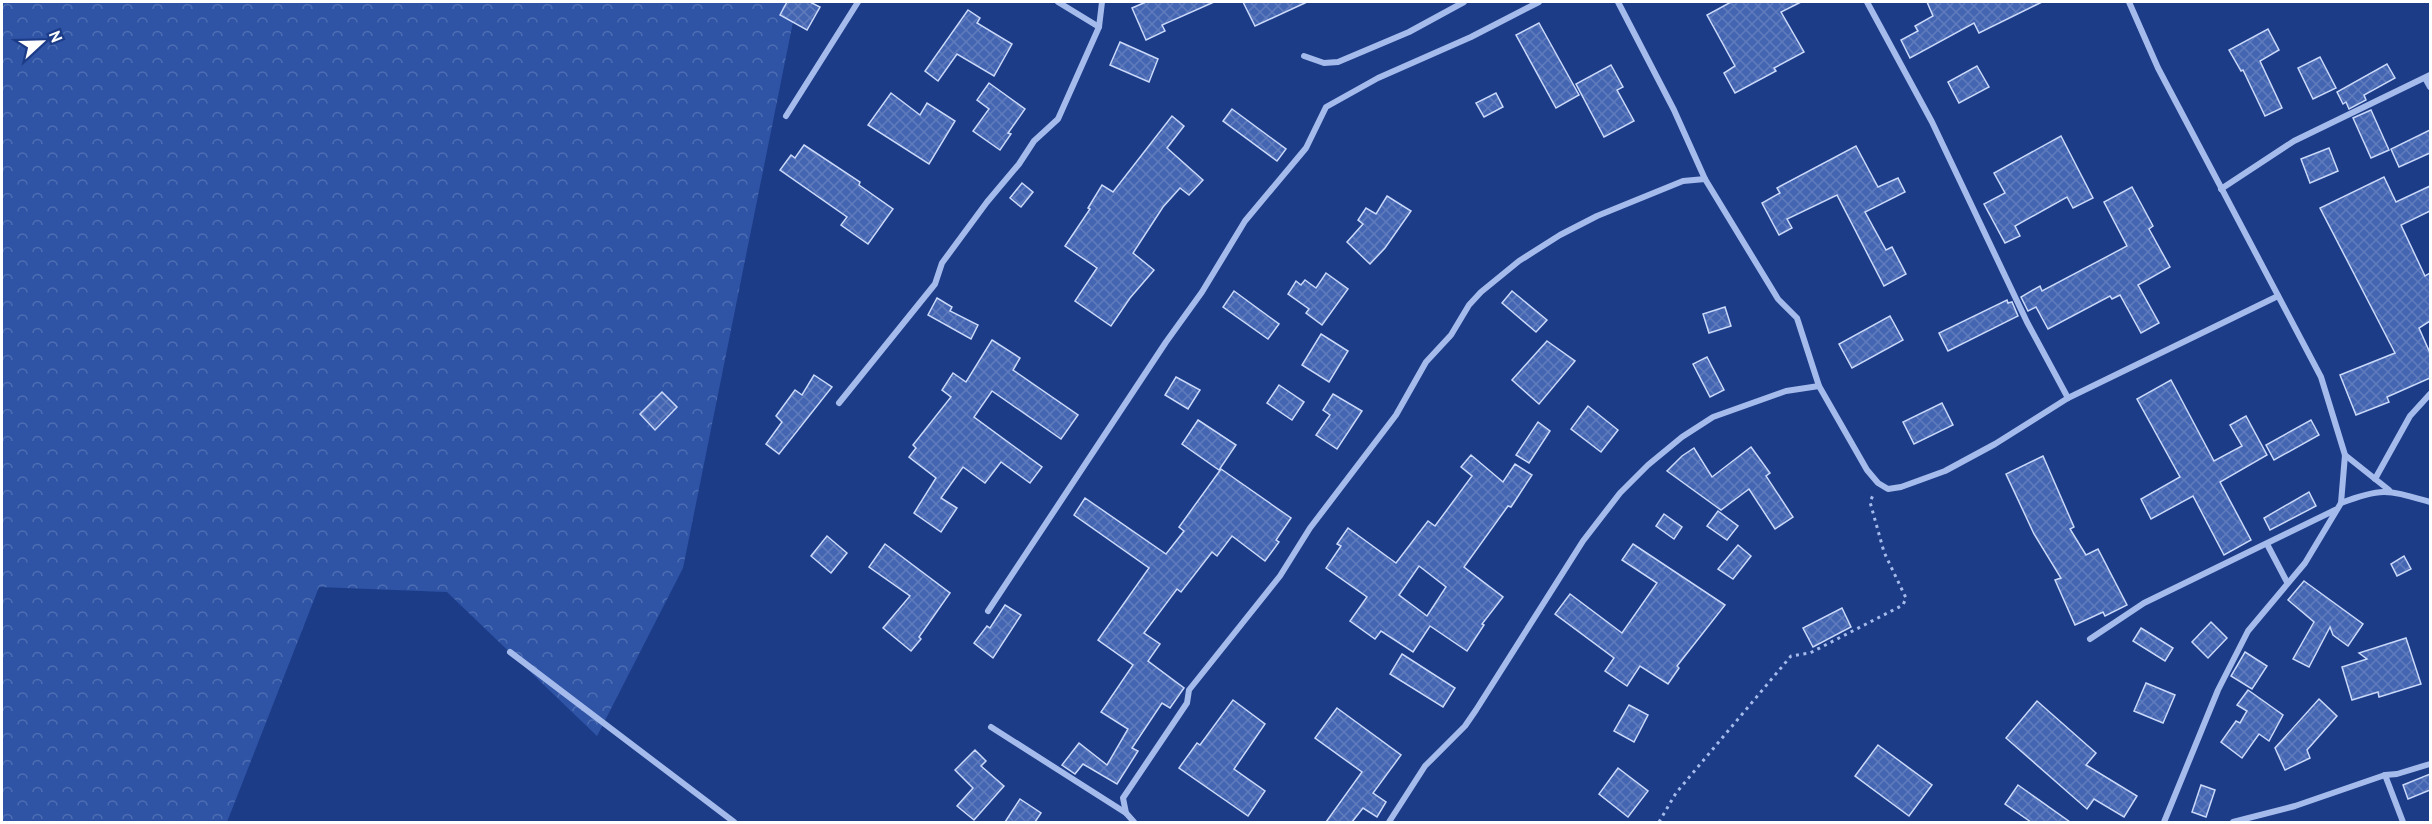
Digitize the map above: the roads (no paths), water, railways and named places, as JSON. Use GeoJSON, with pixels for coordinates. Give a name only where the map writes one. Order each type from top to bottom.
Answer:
{"type":"FeatureCollection","features":[{"type":"Feature","properties":{"kind":"street"},"geometry":{"type":"LineString","coordinates":[[786,116],[858,2]]}},
{"type":"Feature","properties":{"kind":"street"},"geometry":{"type":"LineString","coordinates":[[1058,2],[1100,27]]}},
{"type":"Feature","properties":{"kind":"street"},"geometry":{"type":"LineString","coordinates":[[839,404],[935,284],[942,263],[987,202],[1019,164],[1034,141],[1058,119],[1076,84],[1100,27],[1102,2]]}},
{"type":"Feature","properties":{"kind":"street"},"geometry":{"type":"LineString","coordinates":[[1304,57],[1324,63],[1338,62],[1409,32],[1464,2]]}},
{"type":"Feature","properties":{"kind":"street"},"geometry":{"type":"LineString","coordinates":[[988,611],[1166,342],[1202,292],[1245,220],[1306,148],[1326,107],[1378,78],[1480,33],[1539,2]]}},
{"type":"Feature","properties":{"kind":"street"},"geometry":{"type":"LineString","coordinates":[[1618,2],[1674,110],[1705,179],[1778,299],[1797,318],[1819,386],[1867,470],[1878,483],[1888,489],[1901,487],[1946,471],[1995,444],[2068,398],[2278,296]]}},
{"type":"Feature","properties":{"kind":"street"},"geometry":{"type":"LineString","coordinates":[[1867,2],[1932,122],[2028,322],[2068,398]]}},
{"type":"Feature","properties":{"kind":"street"},"geometry":{"type":"LineString","coordinates":[[2129,2],[2158,68],[2321,377],[2345,454],[2341,503]]}},
{"type":"Feature","properties":{"kind":"street"},"geometry":{"type":"LineString","coordinates":[[2221,189],[2294,141],[2428,77],[2430,87]]}},
{"type":"Feature","properties":{"kind":"street"},"geometry":{"type":"LineString","coordinates":[[1126,813],[1123,798],[1187,703],[1189,690],[1280,576],[1310,528],[1396,415],[1426,362],[1451,335],[1469,305],[1481,292],[1519,261],[1560,235],[1597,216],[1683,181],[1705,179]]}},
{"type":"Feature","properties":{"kind":"street"},"geometry":{"type":"LineString","coordinates":[[1389,822],[1425,766],[1465,726],[1583,541],[1620,493],[1682,437],[1713,417],[1786,391],[1819,386]]}},
{"type":"Feature","properties":{"kind":"street"},"geometry":{"type":"LineString","coordinates":[[2375,479],[2410,416],[2430,394]]}},
{"type":"Feature","properties":{"kind":"street"},"geometry":{"type":"LineString","coordinates":[[2345,454],[2389,490],[2430,502]]}},
{"type":"Feature","properties":{"kind":"street"},"geometry":{"type":"LineString","coordinates":[[2164,822],[2218,690],[2248,631],[2305,563],[2341,503],[2371,492],[2389,490]]}},
{"type":"Feature","properties":{"kind":"street"},"geometry":{"type":"LineString","coordinates":[[2090,639],[2144,603],[2335,510]]}},
{"type":"Feature","properties":{"kind":"street"},"geometry":{"type":"LineString","coordinates":[[2267,544],[2287,582]]}},
{"type":"Feature","properties":{"kind":"street"},"geometry":{"type":"LineString","coordinates":[[510,652],[734,822]]}},
{"type":"Feature","properties":{"kind":"street"},"geometry":{"type":"LineString","coordinates":[[991,727],[1126,813],[1134,822]]}},
{"type":"Feature","properties":{"kind":"street"},"geometry":{"type":"LineString","coordinates":[[2233,822],[2295,806],[2385,775],[2397,774],[2430,764]]}},
{"type":"Feature","properties":{"kind":"street"},"geometry":{"type":"LineString","coordinates":[[2385,775],[2403,822]]}}]}
